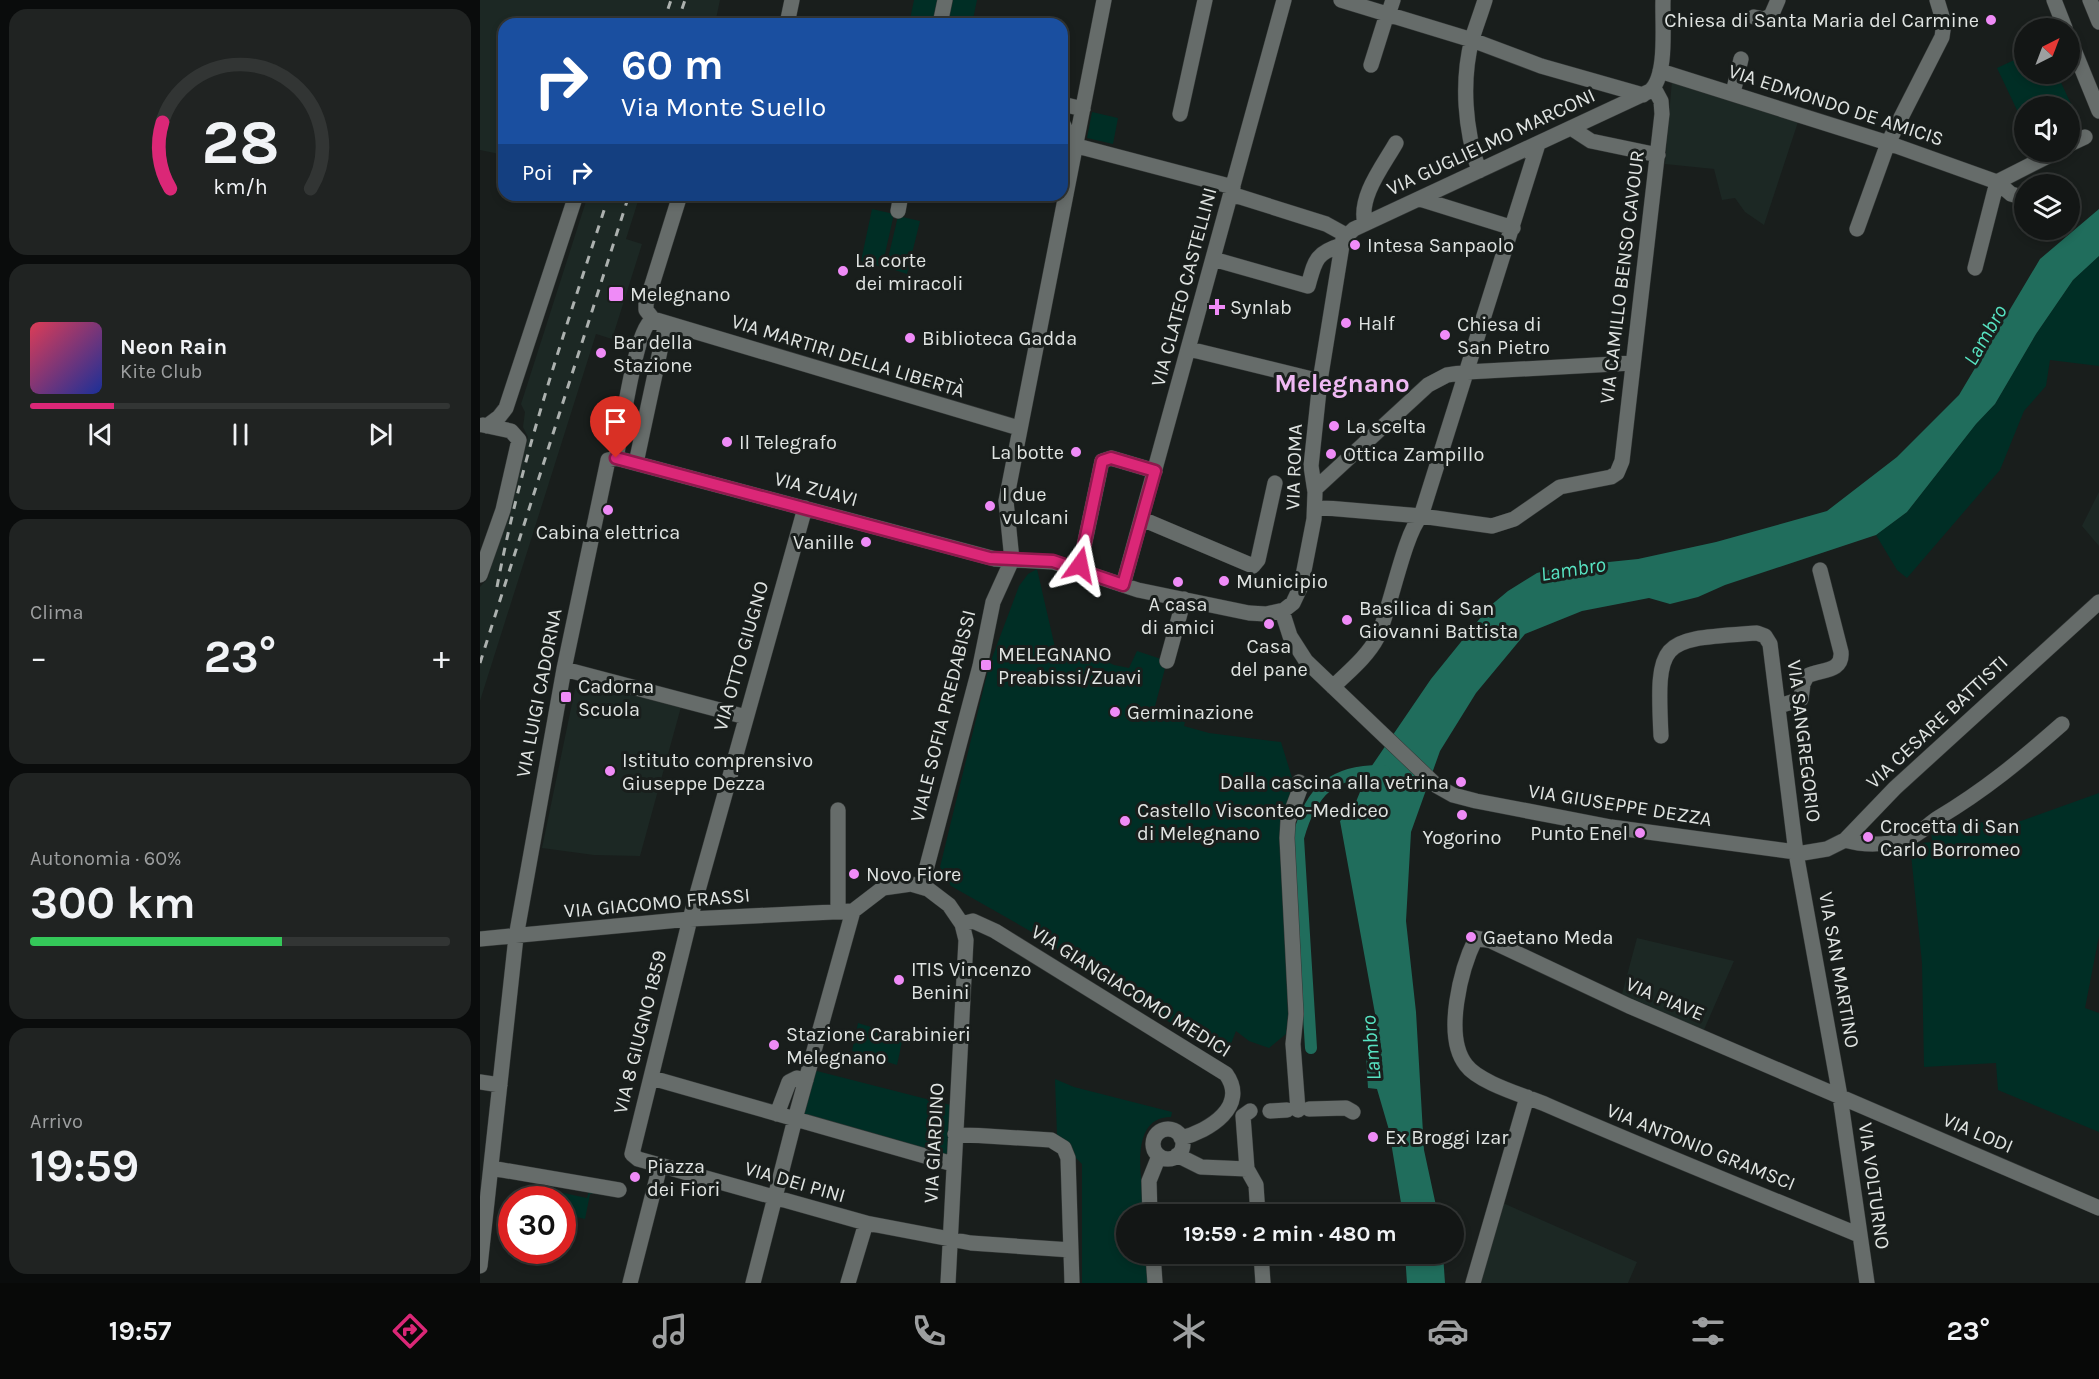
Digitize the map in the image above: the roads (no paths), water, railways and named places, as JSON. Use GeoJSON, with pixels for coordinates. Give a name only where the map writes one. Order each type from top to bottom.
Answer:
{"type":"FeatureCollection","features":[{"type":"Feature","properties":{"kind":"street"},"geometry":{"type":"LineString","coordinates":[[788,18],[792,0]]}},
{"type":"Feature","properties":{"kind":"street"},"geometry":{"type":"LineString","coordinates":[[941,18],[945,0]]}},
{"type":"Feature","properties":{"kind":"street"},"geometry":{"type":"LineString","coordinates":[[1068,190],[1104,0]]}},
{"type":"Feature","properties":{"kind":"street"},"geometry":{"type":"LineString","coordinates":[[1180,114],[1205,0]]}},
{"type":"Feature","properties":{"kind":"street","name":"VIA CLATEO CASTELLINI"},"geometry":{"type":"LineString","coordinates":[[1123,585],[1284,0]]}},
{"type":"Feature","properties":{"kind":"street"},"geometry":{"type":"LineString","coordinates":[[1343,0],[1389,10],[1540,66],[1649,91],[1660,70],[1663,0]]}},
{"type":"Feature","properties":{"kind":"street"},"geometry":{"type":"LineString","coordinates":[[1479,171],[1468,137],[1466,116],[1472,40],[1485,0]]}},
{"type":"Feature","properties":{"kind":"street"},"geometry":{"type":"LineString","coordinates":[[1754,17],[1764,19],[1771,16],[1778,0]]}},
{"type":"Feature","properties":{"kind":"street"},"geometry":{"type":"LineString","coordinates":[[1857,229],[1888,143],[1942,37],[1944,23],[1937,0]]}},
{"type":"Feature","properties":{"kind":"street"},"geometry":{"type":"LineString","coordinates":[[2054,0],[2061,18]]}},
{"type":"Feature","properties":{"kind":"street"},"geometry":{"type":"LineString","coordinates":[[2090,0],[2099,22]]}},
{"type":"Feature","properties":{"kind":"street"},"geometry":{"type":"LineString","coordinates":[[1371,65],[1389,10]]}},
{"type":"Feature","properties":{"kind":"street"},"geometry":{"type":"LineString","coordinates":[[1733,93],[1741,60]]}},
{"type":"Feature","properties":{"kind":"street"},"geometry":{"type":"LineString","coordinates":[[2080,64],[2099,111]]}},
{"type":"Feature","properties":{"kind":"street","name":"VIA EDMONDO DE AMICIS"},"geometry":{"type":"LineString","coordinates":[[1660,70],[1888,143],[1998,182],[2014,195]]}},
{"type":"Feature","properties":{"kind":"street","name":"VIA GUGLIELMO MARCONI"},"geometry":{"type":"LineString","coordinates":[[1344,240],[1365,224],[1649,91]]}},
{"type":"Feature","properties":{"kind":"street","name":"VIA CAMILLO BENSO CAVOUR"},"geometry":{"type":"LineString","coordinates":[[1421,516],[1480,526],[1497,525],[1514,519],[1560,487],[1608,478],[1617,473],[1622,461],[1663,109],[1649,91]]}},
{"type":"Feature","properties":{"kind":"street"},"geometry":{"type":"LineString","coordinates":[[1068,105],[1083,109]]}},
{"type":"Feature","properties":{"kind":"street"},"geometry":{"type":"LineString","coordinates":[[1068,116],[1083,109]]}},
{"type":"Feature","properties":{"kind":"street"},"geometry":{"type":"LineString","coordinates":[[1570,128],[1591,141],[1659,155]]}},
{"type":"Feature","properties":{"kind":"street"},"geometry":{"type":"LineString","coordinates":[[1068,135],[1077,146],[1232,190],[1326,224],[1344,240],[1318,256],[1308,286],[1213,259]]}},
{"type":"Feature","properties":{"kind":"street"},"geometry":{"type":"LineString","coordinates":[[2080,139],[2085,137]]}},
{"type":"Feature","properties":{"kind":"street"},"geometry":{"type":"LineString","coordinates":[[1365,224],[1363,211],[1368,194],[1396,143]]}},
{"type":"Feature","properties":{"kind":"street"},"geometry":{"type":"LineString","coordinates":[[1282,611],[1288,632],[1298,650],[1333,687],[1368,651],[1377,638],[1410,540],[1421,516],[1538,144]]}},
{"type":"Feature","properties":{"kind":"street"},"geometry":{"type":"LineString","coordinates":[[1975,267],[1998,182],[2037,162]]}},
{"type":"Feature","properties":{"kind":"street"},"geometry":{"type":"LineString","coordinates":[[1420,199],[1513,228]]}},
{"type":"Feature","properties":{"kind":"street"},"geometry":{"type":"LineString","coordinates":[[488,426],[500,417],[506,408],[574,201]]}},
{"type":"Feature","properties":{"kind":"street"},"geometry":{"type":"LineString","coordinates":[[636,463],[666,323],[650,316],[645,305],[678,201]]}},
{"type":"Feature","properties":{"kind":"street"},"geometry":{"type":"LineString","coordinates":[[898,211],[900,201]]}},
{"type":"Feature","properties":{"kind":"street"},"geometry":{"type":"LineString","coordinates":[[1012,560],[1005,505],[1066,201]]}},
{"type":"Feature","properties":{"kind":"street","name":"VIA ROMA"},"geometry":{"type":"LineString","coordinates":[[1282,611],[1293,603],[1300,590],[1309,550],[1315,507],[1311,466],[1320,381],[1344,240]]}},
{"type":"Feature","properties":{"kind":"street","name":"VIA LUIGI CADORNA"},"geometry":{"type":"LineString","coordinates":[[480,1266],[516,937],[564,669],[605,467],[613,458],[629,385],[646,324],[653,321],[666,323]]}},
{"type":"Feature","properties":{"kind":"street","name":"VIA MARTIRI DELLA LIBERTÀ"},"geometry":{"type":"LineString","coordinates":[[666,323],[1019,428]]}},
{"type":"Feature","properties":{"kind":"street"},"geometry":{"type":"LineString","coordinates":[[1188,349],[1320,381]]}},
{"type":"Feature","properties":{"kind":"street"},"geometry":{"type":"LineString","coordinates":[[1315,489],[1421,390],[1443,376],[1467,372],[1632,363]]}},
{"type":"Feature","properties":{"kind":"street"},"geometry":{"type":"LineString","coordinates":[[480,575],[506,496],[519,442],[516,434],[488,426]]}},
{"type":"Feature","properties":{"kind":"street","name":"VIA ZUAVI"},"geometry":{"type":"LineString","coordinates":[[613,458],[990,558],[1047,560],[1123,585],[1184,599],[1249,613],[1266,615],[1282,611]]}},
{"type":"Feature","properties":{"kind":"street"},"geometry":{"type":"LineString","coordinates":[[1079,570],[1102,461],[1111,458],[1155,471]]}},
{"type":"Feature","properties":{"kind":"street"},"geometry":{"type":"LineString","coordinates":[[1142,519],[1253,566],[1258,560],[1275,483]]}},
{"type":"Feature","properties":{"kind":"street"},"geometry":{"type":"LineString","coordinates":[[1315,507],[1421,516]]}},
{"type":"Feature","properties":{"kind":"street","name":"VIA OTTO GIUGNO"},"geometry":{"type":"LineString","coordinates":[[690,919],[805,508]]}},
{"type":"Feature","properties":{"kind":"street","name":"VIALE SOFIA PREDABISSI"},"geometry":{"type":"LineString","coordinates":[[922,885],[980,666],[993,602],[1012,560]]}},
{"type":"Feature","properties":{"kind":"street"},"geometry":{"type":"LineString","coordinates":[[1779,706],[1801,699],[1807,676],[1836,667],[1841,661],[1842,655],[1820,570]]}},
{"type":"Feature","properties":{"kind":"street"},"geometry":{"type":"LineString","coordinates":[[1167,661],[1184,599]]}},
{"type":"Feature","properties":{"kind":"street","name":"VIA CESARE BATTISTI"},"geometry":{"type":"LineString","coordinates":[[1796,853],[1827,849],[1845,840],[1895,788],[2099,602]]}},
{"type":"Feature","properties":{"kind":"street","name":"VIA SANGREGORIO"},"geometry":{"type":"LineString","coordinates":[[1661,736],[1659,677],[1664,659],[1676,645],[1695,637],[1757,633],[1765,636],[1770,644],[1779,706],[1796,853]]}},
{"type":"Feature","properties":{"kind":"street"},"geometry":{"type":"LineString","coordinates":[[564,669],[746,717]]}},
{"type":"Feature","properties":{"kind":"street","name":"VIA GIUSEPPE DEZZA"},"geometry":{"type":"LineString","coordinates":[[1333,687],[1440,788],[1476,801],[1611,827],[1796,853]]}},
{"type":"Feature","properties":{"kind":"street"},"geometry":{"type":"LineString","coordinates":[[1845,840],[1877,844],[1907,839],[1936,819],[1959,807],[1987,784],[2002,778],[2062,724]]}},
{"type":"Feature","properties":{"kind":"street"},"geometry":{"type":"LineString","coordinates":[[1298,1109],[1293,1044],[1296,1014],[1287,838],[1288,821],[1300,789],[1299,782]]}},
{"type":"Feature","properties":{"kind":"street"},"geometry":{"type":"LineString","coordinates":[[753,1283],[806,1080],[846,911],[838,810]]}},
{"type":"Feature","properties":{"kind":"street","name":"VIA SAN MARTINO"},"geometry":{"type":"LineString","coordinates":[[1796,853],[1840,1096]]}},
{"type":"Feature","properties":{"kind":"street"},"geometry":{"type":"LineString","coordinates":[[846,911],[883,888],[896,885],[922,885],[945,902],[964,929]]}},
{"type":"Feature","properties":{"kind":"street","name":"VIA GIACOMO FRASSI"},"geometry":{"type":"LineString","coordinates":[[480,939],[690,919],[846,911]]}},
{"type":"Feature","properties":{"kind":"street","name":"VIA 8 GIUGNO 1859"},"geometry":{"type":"LineString","coordinates":[[632,1154],[631,1148],[652,1078],[690,919]]}},
{"type":"Feature","properties":{"kind":"street","name":"VIA GIANGIACOMO MEDICI"},"geometry":{"type":"LineString","coordinates":[[964,929],[973,921],[995,931],[1226,1074],[1233,1095],[1227,1112],[1208,1127],[1181,1138]]}},
{"type":"Feature","properties":{"kind":"street","name":"VIA GIARDINO"},"geometry":{"type":"LineString","coordinates":[[948,1283],[964,929]]}},
{"type":"Feature","properties":{"kind":"street","name":"VIA PIAVE"},"geometry":{"type":"LineString","coordinates":[[1476,938],[1491,941],[1620,1003],[1840,1096]]}},
{"type":"Feature","properties":{"kind":"street","name":"VIA ANTONIO GRAMSCI"},"geometry":{"type":"LineString","coordinates":[[1476,938],[1457,998],[1457,1038],[1460,1056],[1477,1075],[1859,1235]]}},
{"type":"Feature","properties":{"kind":"street"},"geometry":{"type":"LineString","coordinates":[[652,1078],[953,1164]]}},
{"type":"Feature","properties":{"kind":"street"},"geometry":{"type":"LineString","coordinates":[[777,1114],[789,1082],[797,1078],[806,1080]]}},
{"type":"Feature","properties":{"kind":"street"},"geometry":{"type":"LineString","coordinates":[[480,1082],[500,1085]]}},
{"type":"Feature","properties":{"kind":"street","name":"VIA LODI"},"geometry":{"type":"LineString","coordinates":[[1840,1096],[2099,1208]]}},
{"type":"Feature","properties":{"kind":"street","name":"VIA VOLTURNO"},"geometry":{"type":"LineString","coordinates":[[1840,1096],[1867,1283]]}},
{"type":"Feature","properties":{"kind":"street"},"geometry":{"type":"LineString","coordinates":[[1473,1283],[1527,1097]]}},
{"type":"Feature","properties":{"kind":"street"},"geometry":{"type":"LineString","coordinates":[[1270,1111],[1346,1108],[1353,1112]]}},
{"type":"Feature","properties":{"kind":"street"},"geometry":{"type":"LineString","coordinates":[[1250,1111],[1243,1116],[1247,1169],[1256,1185],[1257,1204]]}},
{"type":"Feature","properties":{"kind":"street"},"geometry":{"type":"LineString","coordinates":[[1170,1129],[1181,1138],[1182,1147],[1178,1155],[1168,1159],[1159,1156],[1153,1143],[1160,1131],[1170,1129]]}},
{"type":"Feature","properties":{"kind":"street"},"geometry":{"type":"LineString","coordinates":[[954,1134],[1047,1139],[1061,1145],[1068,1158],[1072,1283]]}},
{"type":"Feature","properties":{"kind":"street","name":"VIA DEI PINI"},"geometry":{"type":"LineString","coordinates":[[632,1154],[638,1159],[660,1166],[866,1224],[971,1244],[1071,1250]]}},
{"type":"Feature","properties":{"kind":"street"},"geometry":{"type":"LineString","coordinates":[[1178,1155],[1197,1166],[1247,1169]]}},
{"type":"Feature","properties":{"kind":"street"},"geometry":{"type":"LineString","coordinates":[[1150,1204],[1149,1180],[1159,1156]]}},
{"type":"Feature","properties":{"kind":"street"},"geometry":{"type":"LineString","coordinates":[[630,1283],[660,1166]]}},
{"type":"Feature","properties":{"kind":"street"},"geometry":{"type":"LineString","coordinates":[[491,1168],[619,1190]]}},
{"type":"Feature","properties":{"kind":"street"},"geometry":{"type":"LineString","coordinates":[[848,1283],[866,1224]]}},
{"type":"Feature","properties":{"kind":"street"},"geometry":{"type":"LineString","coordinates":[[1154,1264],[1155,1283]]}},
{"type":"Feature","properties":{"kind":"street"},"geometry":{"type":"LineString","coordinates":[[1262,1264],[1263,1283]]}},
{"type":"Feature","properties":{"kind":"water","name":"Lambro"},"geometry":{"type":"Polygon","coordinates":[[[2099,209],[2099,256],[2073,280],[2036,334],[1995,404],[1976,424],[1907,512],[1876,535],[1725,585],[1698,597],[1670,604],[1649,598],[1582,611],[1525,634],[1476,693],[1440,751],[1411,832],[1406,921],[1416,1012],[1424,1150],[1436,1204],[1401,1204],[1389,1130],[1377,1089],[1368,1088],[1366,1055],[1382,1052],[1340,821],[1353,809],[1369,770],[1431,679],[1490,606],[1508,591],[1537,573],[1560,567],[1638,559],[1716,542],[1827,511],[1897,457],[1959,395],[2040,259],[2062,240],[2080,240],[2080,225],[2099,209]]]}},
{"type":"Feature","properties":{"kind":"water"},"geometry":{"type":"Polygon","coordinates":[[[1406,1264],[1444,1264],[1445,1283],[1407,1283],[1406,1264]]]}},
{"type":"Feature","properties":{"kind":"waterway"},"geometry":{"type":"LineString","coordinates":[[1311,1048],[1298,838],[1310,807],[1317,795],[1327,786],[1351,774],[1384,771]]}},
{"type":"Feature","properties":{"kind":"railway"},"geometry":{"type":"LineString","coordinates":[[665,18],[671,0]]}},
{"type":"Feature","properties":{"kind":"railway"},"geometry":{"type":"LineString","coordinates":[[679,18],[685,0]]}},
{"type":"Feature","properties":{"kind":"railway"},"geometry":{"type":"LineString","coordinates":[[497,587],[532,438],[607,201]]}},
{"type":"Feature","properties":{"kind":"railway"},"geometry":{"type":"LineString","coordinates":[[480,663],[627,201]]}},
{"type":"Feature","properties":{"kind":"place","name":"Chiesa di Santa Maria del Carmine"},"geometry":{"type":"Point","coordinates":[1991,20]}},
{"type":"Feature","properties":{"kind":"place","name":"Intesa Sanpaolo"},"geometry":{"type":"Point","coordinates":[1355,245]}},
{"type":"Feature","properties":{"kind":"place","name":"La corte dei miracoli"},"geometry":{"type":"Point","coordinates":[843,271]}},
{"type":"Feature","properties":{"kind":"place","name":"Melegnano"},"geometry":{"type":"Point","coordinates":[616,294]}},
{"type":"Feature","properties":{"kind":"place","name":"Synlab"},"geometry":{"type":"Point","coordinates":[1217,307]}},
{"type":"Feature","properties":{"kind":"place","name":"Half"},"geometry":{"type":"Point","coordinates":[1346,323]}},
{"type":"Feature","properties":{"kind":"place","name":"Chiesa di San Pietro"},"geometry":{"type":"Point","coordinates":[1445,335]}},
{"type":"Feature","properties":{"kind":"place","name":"Biblioteca Gadda"},"geometry":{"type":"Point","coordinates":[910,338]}},
{"type":"Feature","properties":{"kind":"place","name":"Bar della Stazione"},"geometry":{"type":"Point","coordinates":[601,353]}},
{"type":"Feature","properties":{"kind":"place","name":"La scelta"},"geometry":{"type":"Point","coordinates":[1334,426]}},
{"type":"Feature","properties":{"kind":"place","name":"Il Telegrafo"},"geometry":{"type":"Point","coordinates":[727,442]}},
{"type":"Feature","properties":{"kind":"place","name":"La botte"},"geometry":{"type":"Point","coordinates":[1076,452]}},
{"type":"Feature","properties":{"kind":"place","name":"Ottica Zampillo"},"geometry":{"type":"Point","coordinates":[1331,454]}},
{"type":"Feature","properties":{"kind":"place","name":"I due vulcani"},"geometry":{"type":"Point","coordinates":[990,506]}},
{"type":"Feature","properties":{"kind":"place","name":"Cabina elettrica"},"geometry":{"type":"Point","coordinates":[608,510]}},
{"type":"Feature","properties":{"kind":"place","name":"Vanille"},"geometry":{"type":"Point","coordinates":[866,542]}},
{"type":"Feature","properties":{"kind":"place","name":"Municipio"},"geometry":{"type":"Point","coordinates":[1224,581]}},
{"type":"Feature","properties":{"kind":"place","name":"A casa di amici"},"geometry":{"type":"Point","coordinates":[1178,582]}},
{"type":"Feature","properties":{"kind":"place","name":"Basilica di San Giovanni Battista"},"geometry":{"type":"Point","coordinates":[1347,620]}},
{"type":"Feature","properties":{"kind":"place","name":"Casa del pane"},"geometry":{"type":"Point","coordinates":[1269,624]}},
{"type":"Feature","properties":{"kind":"place","name":"MELEGNANO Preabissi/Zuavi"},"geometry":{"type":"Point","coordinates":[986,665]}},
{"type":"Feature","properties":{"kind":"place","name":"Cadorna Scuola"},"geometry":{"type":"Point","coordinates":[566,697]}},
{"type":"Feature","properties":{"kind":"place","name":"Germinazione"},"geometry":{"type":"Point","coordinates":[1115,712]}},
{"type":"Feature","properties":{"kind":"place","name":"Istituto comprensivo Giuseppe Dezza"},"geometry":{"type":"Point","coordinates":[610,771]}},
{"type":"Feature","properties":{"kind":"place","name":"Dalla cascina alla vetrina"},"geometry":{"type":"Point","coordinates":[1461,782]}},
{"type":"Feature","properties":{"kind":"place","name":"Yogorino"},"geometry":{"type":"Point","coordinates":[1462,815]}},
{"type":"Feature","properties":{"kind":"place","name":"Castello Visconteo-Mediceo di Melegnano"},"geometry":{"type":"Point","coordinates":[1125,821]}},
{"type":"Feature","properties":{"kind":"place","name":"Punto Enel"},"geometry":{"type":"Point","coordinates":[1640,833]}},
{"type":"Feature","properties":{"kind":"place","name":"Crocetta di San Carlo Borromeo"},"geometry":{"type":"Point","coordinates":[1868,837]}},
{"type":"Feature","properties":{"kind":"place","name":"Novo Fiore"},"geometry":{"type":"Point","coordinates":[854,874]}},
{"type":"Feature","properties":{"kind":"place","name":"Gaetano Meda"},"geometry":{"type":"Point","coordinates":[1471,937]}},
{"type":"Feature","properties":{"kind":"place","name":"ITIS Vincenzo Benini"},"geometry":{"type":"Point","coordinates":[899,980]}},
{"type":"Feature","properties":{"kind":"place","name":"Stazione Carabinieri Melegnano"},"geometry":{"type":"Point","coordinates":[774,1045]}},
{"type":"Feature","properties":{"kind":"place","name":"Ex Broggi Izar"},"geometry":{"type":"Point","coordinates":[1373,1137]}},
{"type":"Feature","properties":{"kind":"place","name":"Piazza dei Fiori"},"geometry":{"type":"Point","coordinates":[635,1177]}},
{"type":"Feature","properties":{"kind":"district","name":"Melegnano"},"geometry":{"type":"Point","coordinates":[1342,383]}}]}
